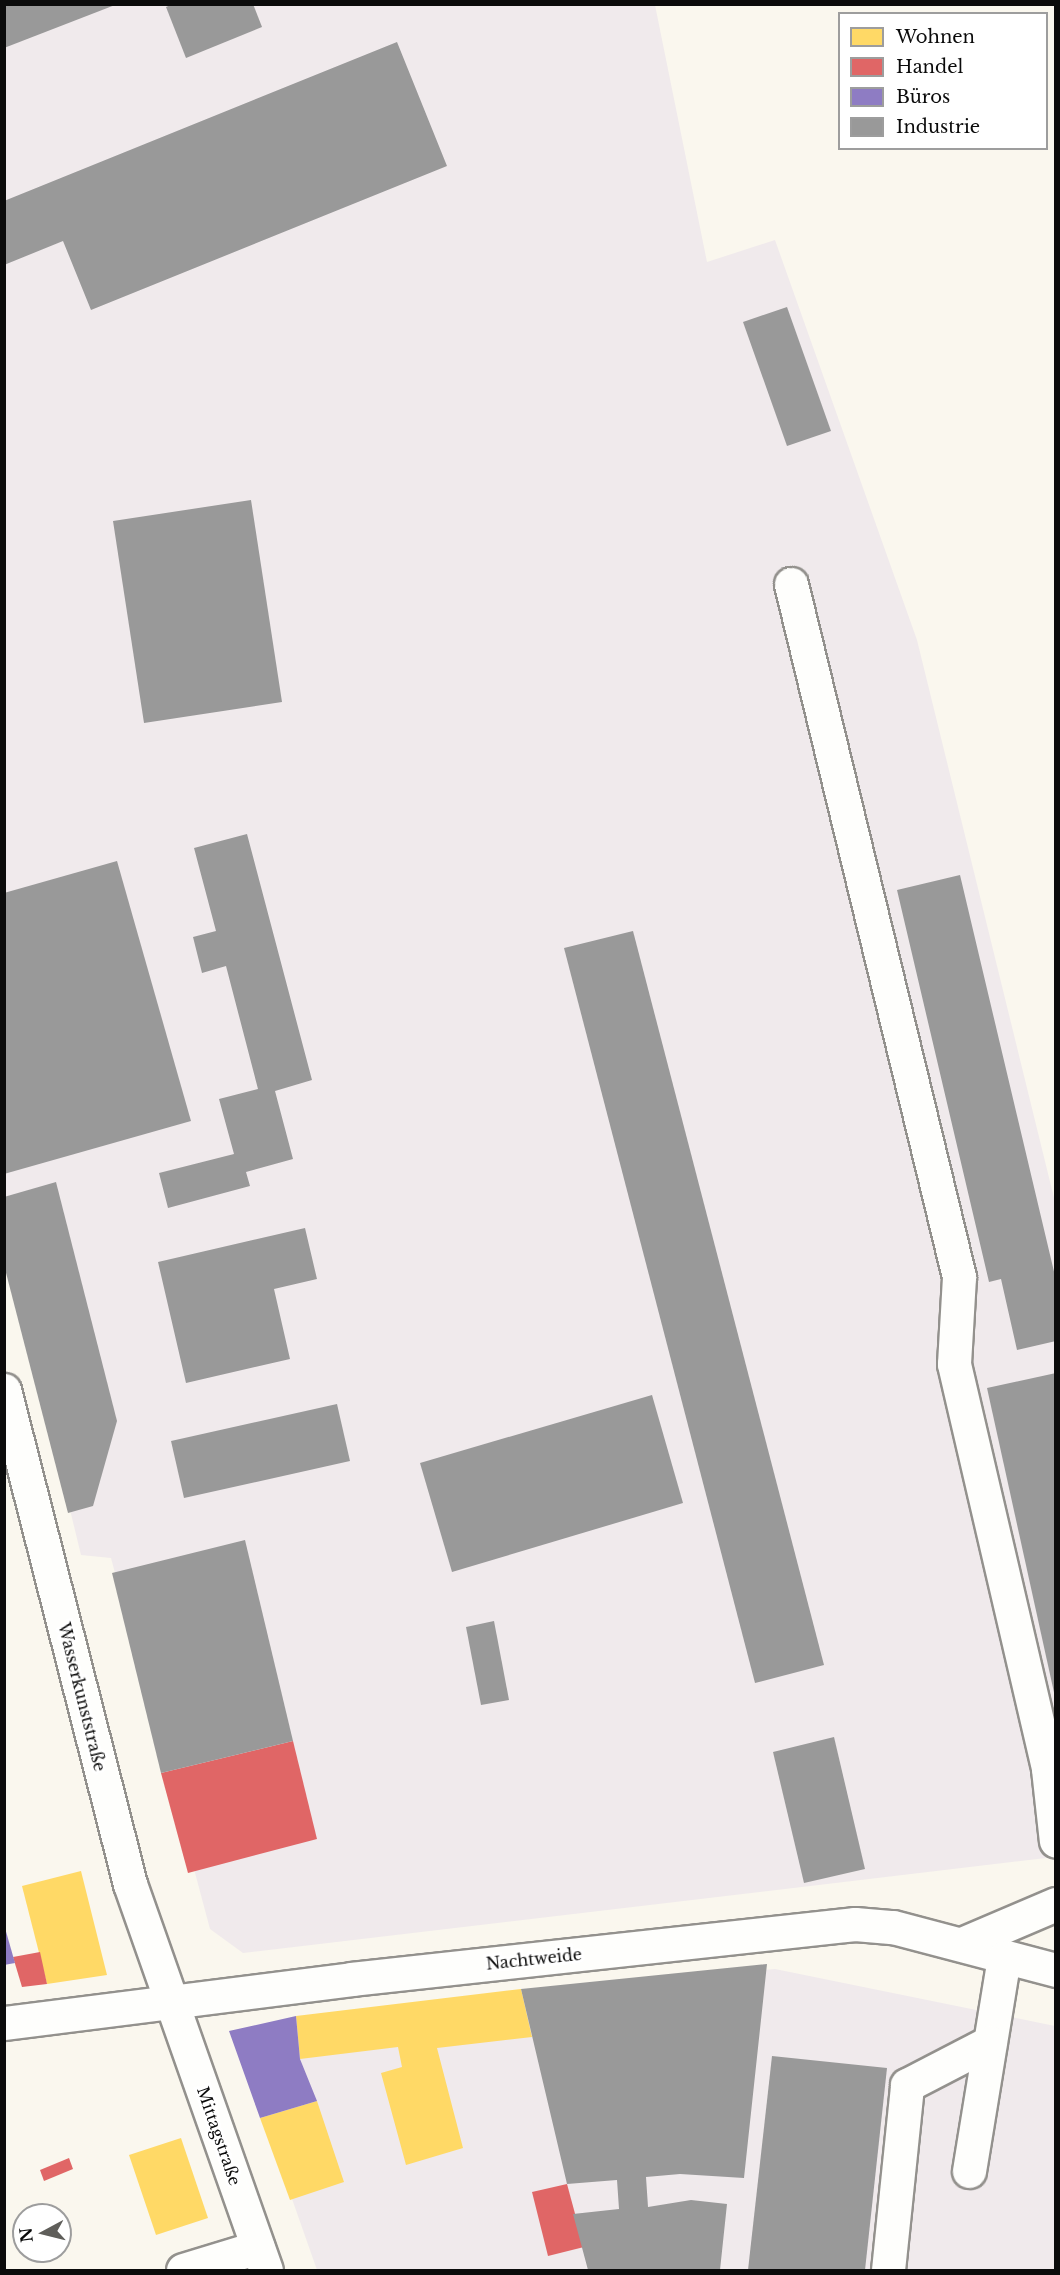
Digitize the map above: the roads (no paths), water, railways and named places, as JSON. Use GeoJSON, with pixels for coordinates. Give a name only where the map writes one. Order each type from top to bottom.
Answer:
{"type":"FeatureCollection","features":[{"type":"Feature","properties":{"kind":"street"},"geometry":{"type":"LineString","coordinates":[[791,584],[959,1277],[954,1364],[1048,1769],[1056,1841]]}},
{"type":"Feature","properties":{"kind":"street","name":"Wasserkunststraße"},"geometry":{"type":"LineString","coordinates":[[4,1390],[130,1884],[172,2001]]}},
{"type":"Feature","properties":{"kind":"street"},"geometry":{"type":"LineString","coordinates":[[963,1944],[1056,1904]]}},
{"type":"Feature","properties":{"kind":"street","name":"Nachtweide"},"geometry":{"type":"LineString","coordinates":[[4,2023],[172,2001],[855,1924],[892,1928],[963,1944],[1004,1958],[1056,1970]]}},
{"type":"Feature","properties":{"kind":"street"},"geometry":{"type":"LineString","coordinates":[[969,2171],[1004,1958]]}},
{"type":"Feature","properties":{"kind":"street","name":"Mittagstraße"},"geometry":{"type":"LineString","coordinates":[[172,2001],[262,2259]]}},
{"type":"Feature","properties":{"kind":"street"},"geometry":{"type":"LineString","coordinates":[[888,2271],[907,2085],[990,2042]]}},
{"type":"Feature","properties":{"kind":"street"},"geometry":{"type":"LineString","coordinates":[[183,2271],[262,2259]]}}]}
